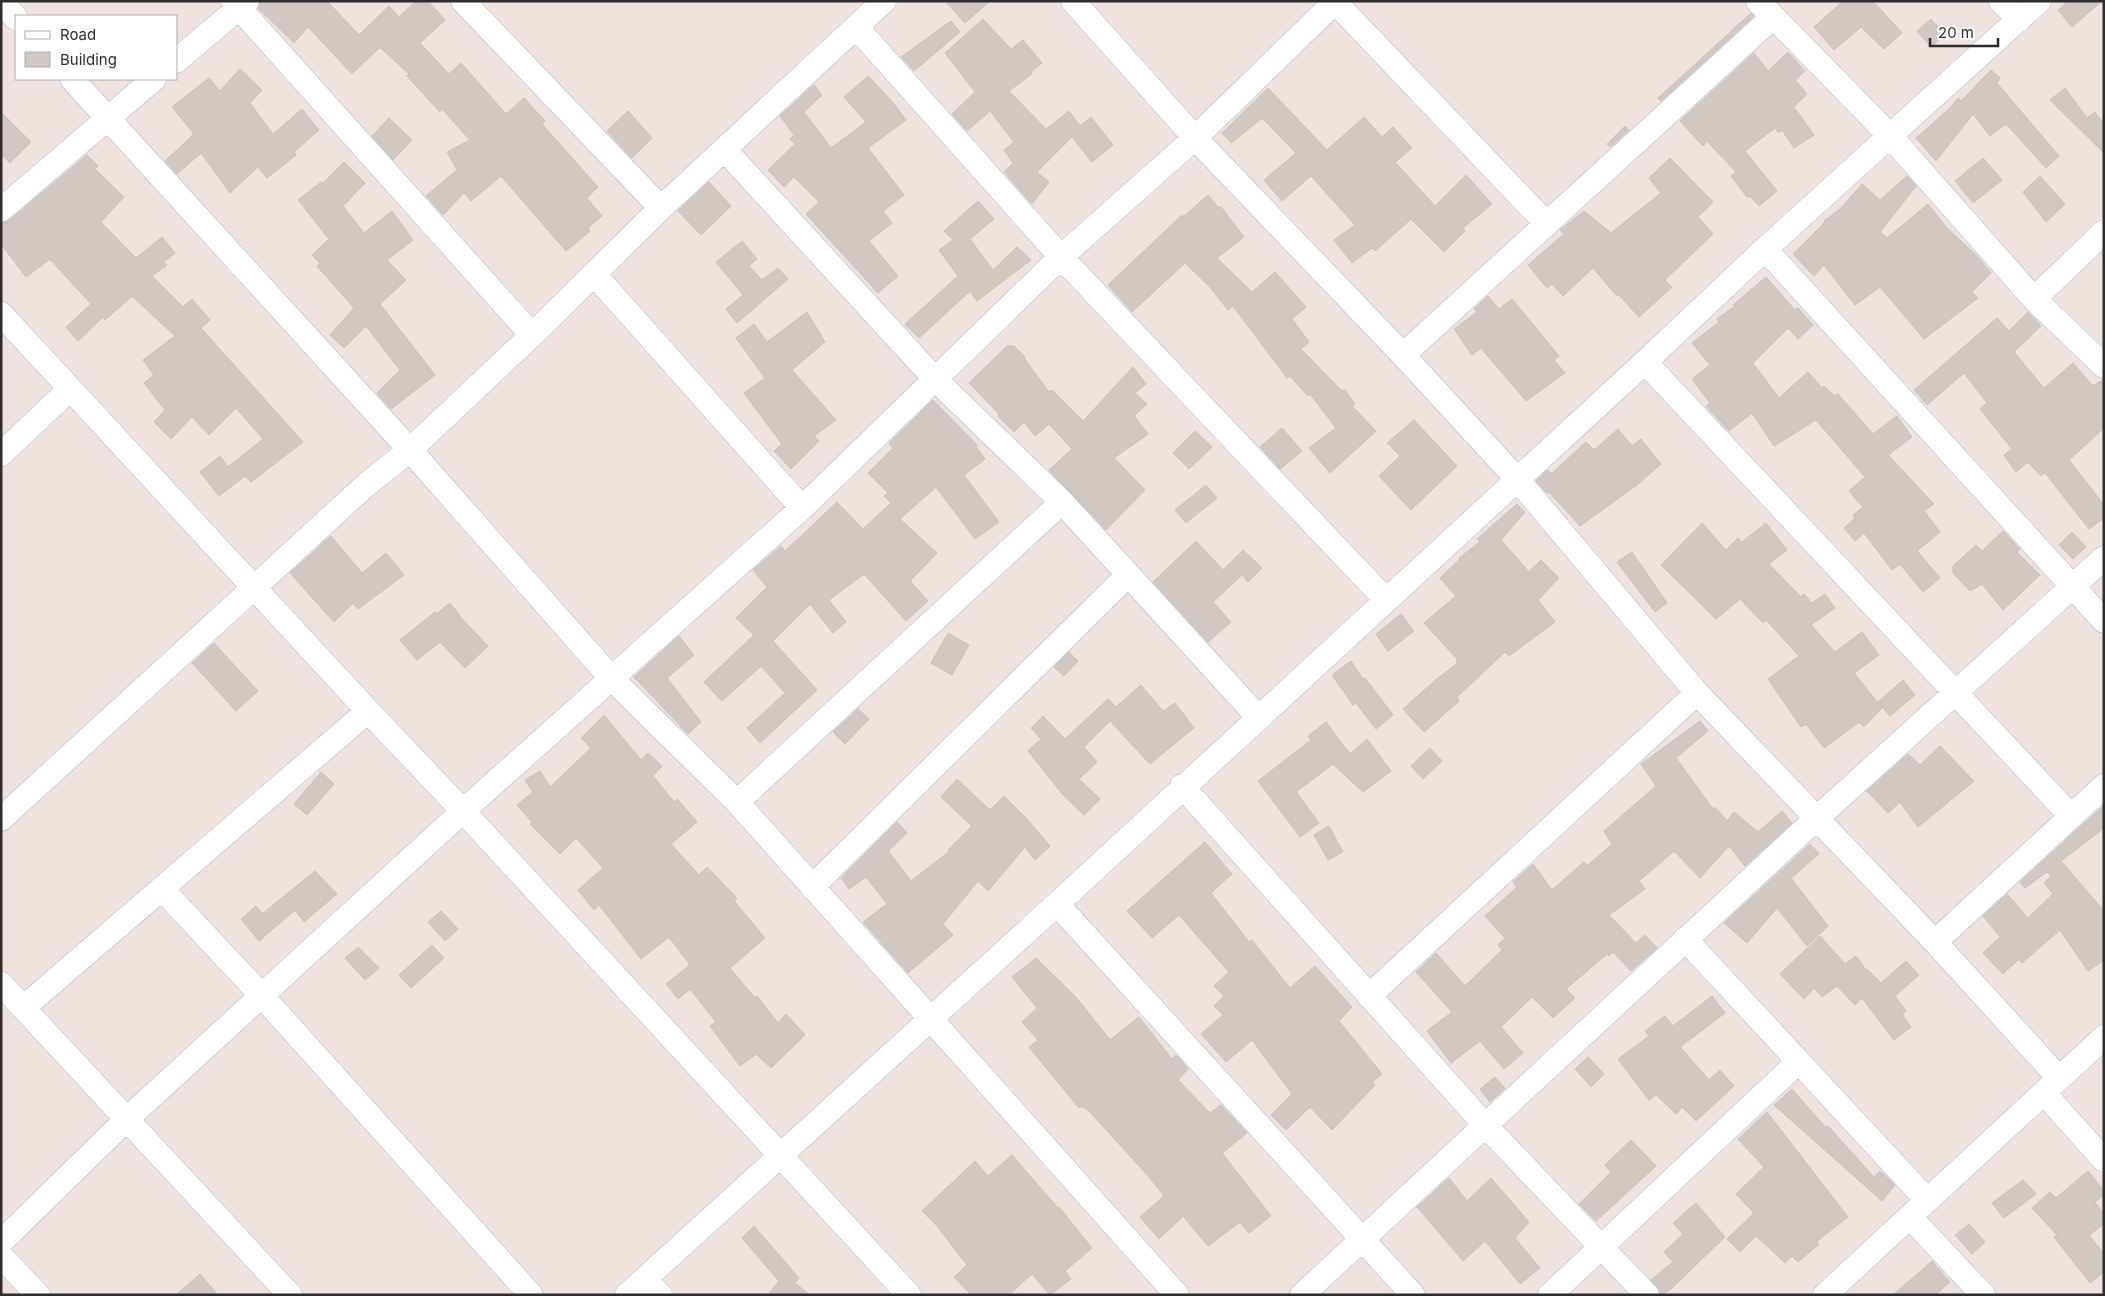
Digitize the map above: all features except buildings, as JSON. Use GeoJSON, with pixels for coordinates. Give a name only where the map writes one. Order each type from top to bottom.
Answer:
{"type":"FeatureCollection","features":[{"type":"Feature","properties":{"kind":"street"},"geometry":{"type":"LineString","coordinates":[[463,1],[661,208]]}},
{"type":"Feature","properties":{"kind":"street"},"geometry":{"type":"LineString","coordinates":[[1,819],[366,485],[410,450],[532,335],[661,208],[884,1]]}},
{"type":"Feature","properties":{"kind":"street"},"geometry":{"type":"LineString","coordinates":[[1073,1],[1195,138],[1403,355],[1517,479],[1697,693],[1935,942],[2051,1086],[2104,1160]]}},
{"type":"Feature","properties":{"kind":"street"},"geometry":{"type":"LineString","coordinates":[[2001,1],[2019,20]]}},
{"type":"Feature","properties":{"kind":"street"},"geometry":{"type":"LineString","coordinates":[[628,1295],[652,1287],[780,1155],[1057,904],[1182,786],[1645,362],[1765,249],[2039,1]]}},
{"type":"Feature","properties":{"kind":"street"},"geometry":{"type":"LineString","coordinates":[[1,2],[15,17]]}},
{"type":"Feature","properties":{"kind":"street"},"geometry":{"type":"LineString","coordinates":[[1,1242],[127,1119],[464,811],[802,508],[1061,257],[1195,138],[1335,2],[1547,224]]}},
{"type":"Feature","properties":{"kind":"street"},"geometry":{"type":"LineString","coordinates":[[178,59],[240,4],[532,335]]}},
{"type":"Feature","properties":{"kind":"street"},"geometry":{"type":"LineString","coordinates":[[1403,355],[1547,224],[1765,9],[1890,136],[2034,299],[2104,366]]}},
{"type":"Feature","properties":{"kind":"street"},"geometry":{"type":"LineString","coordinates":[[857,28],[1061,257],[1386,600]]}},
{"type":"Feature","properties":{"kind":"street"},"geometry":{"type":"LineString","coordinates":[[73,80],[410,450],[612,679],[736,802],[1177,1295]]}},
{"type":"Feature","properties":{"kind":"street"},"geometry":{"type":"LineString","coordinates":[[1,210],[153,80]]}},
{"type":"Feature","properties":{"kind":"street"},"geometry":{"type":"LineString","coordinates":[[725,150],[935,379],[1062,502],[1258,717]]}},
{"type":"Feature","properties":{"kind":"street"},"geometry":{"type":"LineString","coordinates":[[2034,299],[2104,232]]}},
{"type":"Feature","properties":{"kind":"street"},"geometry":{"type":"LineString","coordinates":[[1765,249],[2104,621]]}},
{"type":"Feature","properties":{"kind":"street"},"geometry":{"type":"LineString","coordinates":[[594,274],[802,508]]}},
{"type":"Feature","properties":{"kind":"street"},"geometry":{"type":"LineString","coordinates":[[1,314],[368,711],[464,811],[909,1295]]}},
{"type":"Feature","properties":{"kind":"street"},"geometry":{"type":"LineString","coordinates":[[1645,362],[2070,816]]}},
{"type":"Feature","properties":{"kind":"street"},"geometry":{"type":"LineString","coordinates":[[1,454],[70,389]]}},
{"type":"Feature","properties":{"kind":"street"},"geometry":{"type":"LineString","coordinates":[[736,802],[1062,502]]}},
{"type":"Feature","properties":{"kind":"street"},"geometry":{"type":"LineString","coordinates":[[1302,1295],[1685,939],[2104,558]]}},
{"type":"Feature","properties":{"kind":"street"},"geometry":{"type":"LineString","coordinates":[[812,887],[1128,575]]}},
{"type":"Feature","properties":{"kind":"street"},"geometry":{"type":"LineString","coordinates":[[1369,996],[1697,693]]}},
{"type":"Feature","properties":{"kind":"street"},"geometry":{"type":"LineString","coordinates":[[22,1008],[368,711]]}},
{"type":"Feature","properties":{"kind":"street"},"geometry":{"type":"LineString","coordinates":[[1182,786],[1485,1125],[1646,1295]]}},
{"type":"Feature","properties":{"kind":"street"},"geometry":{"type":"LineString","coordinates":[[1935,942],[2104,786]]}},
{"type":"Feature","properties":{"kind":"street"},"geometry":{"type":"LineString","coordinates":[[162,889],[262,996],[531,1295]]}},
{"type":"Feature","properties":{"kind":"street"},"geometry":{"type":"LineString","coordinates":[[1057,904],[1413,1295]]}},
{"type":"Feature","properties":{"kind":"street"},"geometry":{"type":"LineString","coordinates":[[1685,939],[1927,1200]]}},
{"type":"Feature","properties":{"kind":"street"},"geometry":{"type":"LineString","coordinates":[[1,984],[290,1295]]}},
{"type":"Feature","properties":{"kind":"street"},"geometry":{"type":"LineString","coordinates":[[1825,1295],[2104,1037]]}},
{"type":"Feature","properties":{"kind":"street"},"geometry":{"type":"LineString","coordinates":[[1550,1295],[1798,1062]]}},
{"type":"Feature","properties":{"kind":"street"},"geometry":{"type":"LineString","coordinates":[[1910,1217],[1983,1295]]}},
{"type":"Feature","properties":{"kind":"street"},"geometry":{"type":"LineString","coordinates":[[1,1256],[38,1295]]}}]}
